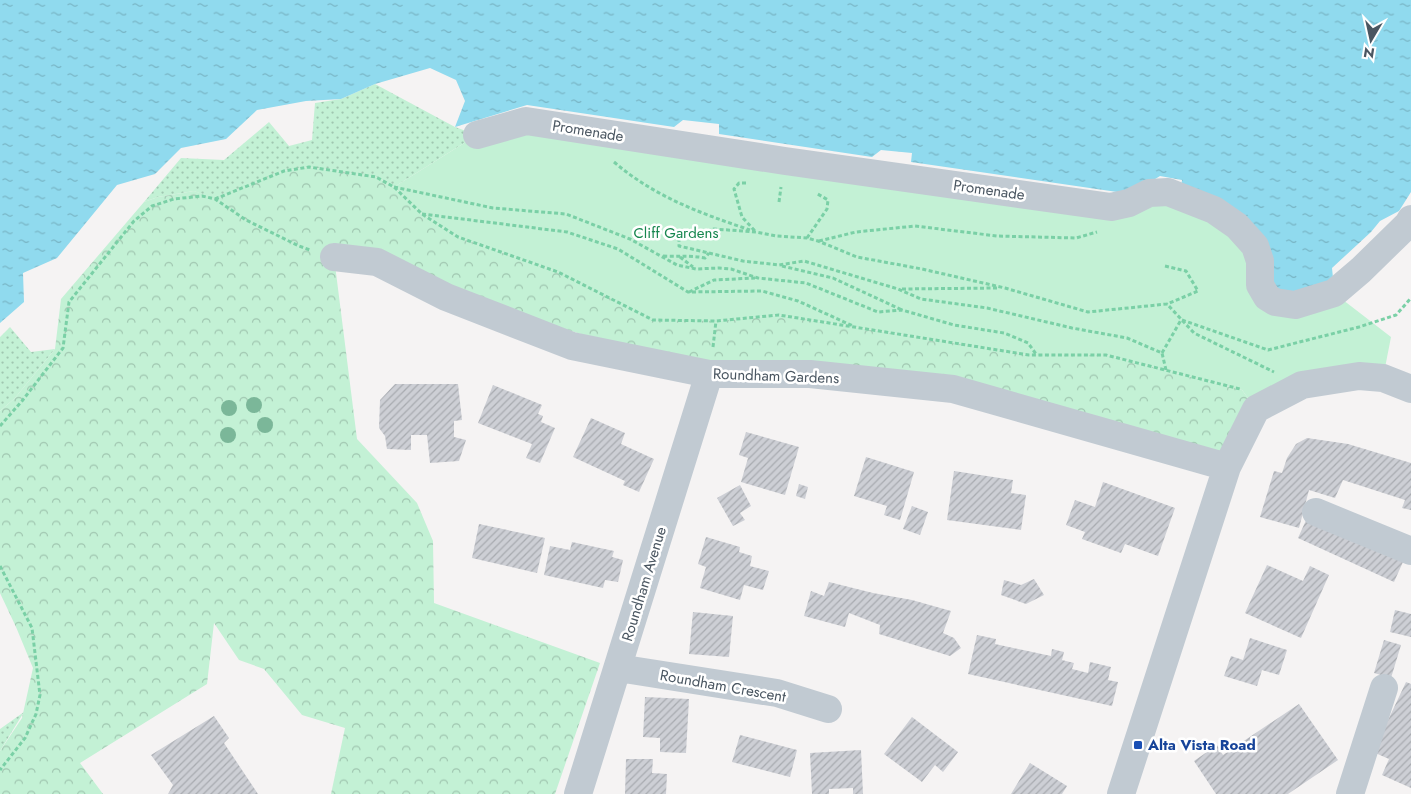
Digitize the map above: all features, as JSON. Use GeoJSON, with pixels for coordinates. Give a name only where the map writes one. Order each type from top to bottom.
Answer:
{"type":"FeatureCollection","features":[{"type":"Feature","properties":{"kind":"street","name":"Promenade"},"geometry":{"type":"LineString","coordinates":[[477,135],[526,121],[785,161],[1111,207],[1129,203],[1149,193],[1168,192],[1214,210],[1238,226],[1255,246],[1260,261],[1260,285],[1267,297],[1275,302],[1295,305],[1334,293],[1361,270],[1411,219]]}},
{"type":"Feature","properties":{"kind":"street","name":"Roundham Gardens"},"geometry":{"type":"LineString","coordinates":[[334,257],[377,262],[446,296],[572,346],[709,374],[810,374],[953,389],[1226,467]]}},
{"type":"Feature","properties":{"kind":"street","name":"Roundham Avenue"},"geometry":{"type":"LineString","coordinates":[[578,794],[709,374]]}},
{"type":"Feature","properties":{"kind":"street"},"geometry":{"type":"LineString","coordinates":[[1121,794],[1226,467],[1256,409],[1302,385],[1359,376],[1383,378],[1411,389]]}},
{"type":"Feature","properties":{"kind":"street"},"geometry":{"type":"LineString","coordinates":[[1316,512],[1411,551]]}},
{"type":"Feature","properties":{"kind":"street","name":"Roundham Crescent"},"geometry":{"type":"LineString","coordinates":[[618,668],[777,693],[828,709]]}},
{"type":"Feature","properties":{"kind":"street"},"geometry":{"type":"LineString","coordinates":[[1350,794],[1384,688]]}},
{"type":"Feature","properties":{"kind":"path"},"geometry":{"type":"LineString","coordinates":[[617,135],[613,161],[646,186],[694,211],[756,232]]}},
{"type":"Feature","properties":{"kind":"path"},"geometry":{"type":"LineString","coordinates":[[215,198],[284,171],[309,167],[376,177],[394,187],[422,214],[458,237],[558,272],[653,320],[716,321],[779,315],[858,329],[1036,355],[1106,355],[1242,390],[1256,409]]}},
{"type":"Feature","properties":{"kind":"path"},"geometry":{"type":"LineString","coordinates":[[752,184],[738,183],[734,189],[742,217],[756,232]]}},
{"type":"Feature","properties":{"kind":"path"},"geometry":{"type":"LineString","coordinates":[[774,186],[789,188]]}},
{"type":"Feature","properties":{"kind":"path"},"geometry":{"type":"LineString","coordinates":[[394,187],[492,208],[566,214],[630,239],[677,266],[696,269],[731,269],[758,278]]}},
{"type":"Feature","properties":{"kind":"path"},"geometry":{"type":"LineString","coordinates":[[807,238],[827,209],[828,200],[814,192]]}},
{"type":"Feature","properties":{"kind":"path"},"geometry":{"type":"LineString","coordinates":[[0,426],[63,348],[68,302],[134,221],[152,206],[174,199],[202,196],[215,198],[246,220],[271,233],[299,246],[334,257]]}},
{"type":"Feature","properties":{"kind":"path"},"geometry":{"type":"LineString","coordinates":[[422,214],[567,232],[618,250],[688,292],[762,291],[798,301],[858,329]]}},
{"type":"Feature","properties":{"kind":"path"},"geometry":{"type":"LineString","coordinates":[[818,241],[856,232],[915,226],[997,236],[1076,238],[1100,231]]}},
{"type":"Feature","properties":{"kind":"path"},"geometry":{"type":"LineString","coordinates":[[1036,355],[1028,344],[1004,334],[954,325],[902,310],[833,278],[779,265],[743,261],[680,246],[679,238],[714,229],[807,238],[857,257],[922,269],[1005,288],[1088,312],[1167,304],[1198,291],[1186,272],[1165,266]]}},
{"type":"Feature","properties":{"kind":"path"},"geometry":{"type":"LineString","coordinates":[[661,256],[680,257],[689,255],[705,258],[710,253]]}},
{"type":"Feature","properties":{"kind":"path"},"geometry":{"type":"LineString","coordinates":[[680,257],[696,269]]}},
{"type":"Feature","properties":{"kind":"path"},"geometry":{"type":"LineString","coordinates":[[779,265],[804,261],[898,289],[921,299],[987,308],[1072,328],[1127,338],[1162,353]]}},
{"type":"Feature","properties":{"kind":"path"},"geometry":{"type":"LineString","coordinates":[[688,292],[714,280],[758,278],[806,283],[878,312],[902,310]]}},
{"type":"Feature","properties":{"kind":"path"},"geometry":{"type":"LineString","coordinates":[[898,289],[1005,288]]}},
{"type":"Feature","properties":{"kind":"path"},"geometry":{"type":"LineString","coordinates":[[1167,304],[1194,333],[1302,385]]}},
{"type":"Feature","properties":{"kind":"path"},"geometry":{"type":"LineString","coordinates":[[1166,370],[1162,353],[1181,320]]}},
{"type":"Feature","properties":{"kind":"path"},"geometry":{"type":"LineString","coordinates":[[0,566],[32,628],[40,695],[36,714],[25,738],[0,770]]}},
{"type":"Feature","properties":{"kind":"green space"},"geometry":{"type":"Polygon","coordinates":[[[375,84],[455,127],[477,135],[394,187],[376,177],[309,167],[284,171],[215,199],[194,191],[158,197],[144,202],[181,158],[224,160],[269,122],[289,146],[312,140],[315,103],[341,99],[375,84]]]}},
{"type":"Feature","properties":{"kind":"green space","name":"Cliff Gardens"},"geometry":{"type":"Polygon","coordinates":[[[526,121],[1111,207],[1168,192],[1334,293],[1391,337],[1383,378],[1256,409],[1242,390],[1106,355],[1029,355],[779,315],[716,321],[653,320],[558,272],[458,237],[422,214],[394,187],[477,135],[526,121]]]}},
{"type":"Feature","properties":{"kind":"green space"},"geometry":{"type":"Polygon","coordinates":[[[309,167],[376,177],[394,187],[422,214],[458,237],[558,272],[716,321],[779,315],[1029,355],[1106,355],[1242,390],[1256,409],[1227,467],[953,389],[709,374],[334,257],[357,439],[417,503],[433,541],[434,603],[600,663],[555,794],[331,794],[345,728],[302,715],[264,669],[239,660],[214,623],[207,684],[80,763],[103,794],[0,794],[0,751],[22,718],[33,668],[0,593],[0,411],[15,398],[55,349],[61,299],[144,202],[158,197],[194,191],[215,198],[284,171],[309,167]]]}},
{"type":"Feature","properties":{"kind":"green space"},"geometry":{"type":"Polygon","coordinates":[[[10,327],[31,352],[55,349],[15,398],[0,411],[0,337],[10,327]]]}},
{"type":"Feature","properties":{"kind":"green space"},"geometry":{"type":"Polygon","coordinates":[[[24,712],[0,751],[0,729],[24,712]]]}},
{"type":"Feature","properties":{"kind":"water"},"geometry":{"type":"Polygon","coordinates":[[[0,0],[1411,0],[1411,192],[1399,211],[1380,221],[1371,232],[1332,268],[1333,278],[1324,284],[1293,295],[1271,290],[1263,251],[1181,189],[1182,180],[1160,176],[1131,194],[911,162],[912,153],[881,150],[872,157],[719,134],[719,124],[683,120],[674,127],[527,105],[455,127],[465,101],[456,80],[430,68],[375,84],[341,99],[306,101],[257,110],[226,139],[181,148],[155,174],[117,185],[57,258],[23,273],[24,302],[0,323],[0,0]]]}},
{"type":"Feature","properties":{"kind":"building"},"geometry":{"type":"Polygon","coordinates":[[[395,384],[458,384],[462,420],[454,421],[454,437],[466,440],[459,461],[430,463],[427,435],[411,435],[411,450],[387,449],[385,436],[379,428],[380,400],[395,384]]]}},
{"type":"Feature","properties":{"kind":"building"},"geometry":{"type":"Polygon","coordinates":[[[493,385],[542,405],[538,414],[543,416],[541,422],[555,428],[540,463],[526,458],[532,444],[478,423],[493,385]]]}},
{"type":"Feature","properties":{"kind":"building"},"geometry":{"type":"Polygon","coordinates":[[[591,418],[625,433],[621,444],[654,459],[639,492],[623,485],[625,481],[573,457],[591,418]]]}},
{"type":"Feature","properties":{"kind":"building"},"geometry":{"type":"Polygon","coordinates":[[[746,432],[799,447],[785,495],[741,482],[748,458],[739,455],[746,432]]]}},
{"type":"Feature","properties":{"kind":"building"},"geometry":{"type":"Polygon","coordinates":[[[1307,438],[1348,444],[1411,463],[1411,510],[1402,508],[1405,500],[1343,480],[1335,498],[1309,490],[1299,528],[1260,517],[1274,471],[1282,473],[1287,458],[1296,444],[1307,438]]]}},
{"type":"Feature","properties":{"kind":"building"},"geometry":{"type":"Polygon","coordinates":[[[866,457],[914,472],[900,520],[884,515],[887,506],[854,496],[866,457]]]}},
{"type":"Feature","properties":{"kind":"building"},"geometry":{"type":"Polygon","coordinates":[[[954,471],[1013,480],[1011,493],[1026,495],[1021,530],[947,520],[954,471]]]}},
{"type":"Feature","properties":{"kind":"building"},"geometry":{"type":"Polygon","coordinates":[[[1103,482],[1175,508],[1158,556],[1125,544],[1121,553],[1082,539],[1085,532],[1066,525],[1075,500],[1095,507],[1103,482]]]}},
{"type":"Feature","properties":{"kind":"building"},"geometry":{"type":"Polygon","coordinates":[[[799,484],[808,487],[805,499],[796,496],[799,484]]]}},
{"type":"Feature","properties":{"kind":"building"},"geometry":{"type":"Polygon","coordinates":[[[740,485],[751,506],[740,513],[745,520],[733,526],[717,498],[740,485]]]}},
{"type":"Feature","properties":{"kind":"building"},"geometry":{"type":"Polygon","coordinates":[[[912,506],[928,512],[920,535],[903,529],[912,506]]]}},
{"type":"Feature","properties":{"kind":"building"},"geometry":{"type":"Polygon","coordinates":[[[1307,518],[1403,562],[1394,582],[1298,538],[1307,518]]]}},
{"type":"Feature","properties":{"kind":"building"},"geometry":{"type":"Polygon","coordinates":[[[479,524],[545,538],[537,573],[472,558],[479,524]]]}},
{"type":"Feature","properties":{"kind":"building"},"geometry":{"type":"Polygon","coordinates":[[[706,537],[740,547],[739,552],[752,556],[750,566],[769,571],[763,590],[744,585],[740,600],[700,588],[706,567],[698,564],[706,537]]]}},
{"type":"Feature","properties":{"kind":"building"},"geometry":{"type":"Polygon","coordinates":[[[572,542],[614,551],[612,557],[623,560],[618,582],[605,580],[603,588],[544,575],[550,546],[570,550],[572,542]]]}},
{"type":"Feature","properties":{"kind":"building"},"geometry":{"type":"Polygon","coordinates":[[[1267,565],[1303,581],[1310,566],[1329,575],[1301,638],[1245,613],[1267,565]]]}},
{"type":"Feature","properties":{"kind":"building"},"geometry":{"type":"Polygon","coordinates":[[[1034,579],[1044,595],[1026,604],[1001,595],[1004,580],[1021,585],[1034,579]]]}},
{"type":"Feature","properties":{"kind":"building"},"geometry":{"type":"Polygon","coordinates":[[[829,582],[912,600],[951,611],[943,633],[954,638],[961,648],[950,656],[879,634],[880,625],[849,613],[845,627],[804,616],[811,591],[824,596],[829,582]]]}},
{"type":"Feature","properties":{"kind":"building"},"geometry":{"type":"Polygon","coordinates":[[[1395,610],[1411,614],[1411,637],[1390,632],[1395,610]]]}},
{"type":"Feature","properties":{"kind":"building"},"geometry":{"type":"Polygon","coordinates":[[[693,612],[733,616],[729,657],[689,654],[693,612]]]}},
{"type":"Feature","properties":{"kind":"building"},"geometry":{"type":"Polygon","coordinates":[[[977,635],[996,639],[995,644],[1051,656],[1052,649],[1064,652],[1062,660],[1074,663],[1072,669],[1088,673],[1090,662],[1111,667],[1108,680],[1118,682],[1112,706],[968,674],[977,635]]]}},
{"type":"Feature","properties":{"kind":"building"},"geometry":{"type":"Polygon","coordinates":[[[1250,638],[1287,650],[1279,675],[1262,670],[1257,686],[1224,676],[1231,656],[1243,660],[1250,638]]]}},
{"type":"Feature","properties":{"kind":"building"},"geometry":{"type":"Polygon","coordinates":[[[1384,640],[1401,645],[1391,678],[1374,673],[1384,640]]]}},
{"type":"Feature","properties":{"kind":"building"},"geometry":{"type":"Polygon","coordinates":[[[1406,682],[1411,684],[1411,788],[1382,775],[1389,759],[1373,752],[1406,682]]]}},
{"type":"Feature","properties":{"kind":"building"},"geometry":{"type":"Polygon","coordinates":[[[645,697],[689,699],[686,753],[660,752],[660,738],[643,737],[645,697]]]}},
{"type":"Feature","properties":{"kind":"building"},"geometry":{"type":"Polygon","coordinates":[[[1299,704],[1338,760],[1288,794],[1216,794],[1194,761],[1217,745],[1223,755],[1299,704]]]}},
{"type":"Feature","properties":{"kind":"building"},"geometry":{"type":"Polygon","coordinates":[[[214,716],[229,738],[224,743],[258,794],[168,794],[173,785],[151,755],[214,716]]]}},
{"type":"Feature","properties":{"kind":"building"},"geometry":{"type":"Polygon","coordinates":[[[912,717],[958,752],[943,772],[935,765],[922,782],[884,754],[912,717]]]}},
{"type":"Feature","properties":{"kind":"building"},"geometry":{"type":"Polygon","coordinates":[[[740,735],[797,750],[790,777],[732,762],[740,735]]]}},
{"type":"Feature","properties":{"kind":"building"},"geometry":{"type":"Polygon","coordinates":[[[861,750],[863,794],[853,794],[853,788],[829,789],[829,794],[812,794],[810,753],[861,750]]]}},
{"type":"Feature","properties":{"kind":"building"},"geometry":{"type":"Polygon","coordinates":[[[626,759],[653,759],[652,773],[667,774],[666,794],[625,794],[626,759]]]}},
{"type":"Feature","properties":{"kind":"building"},"geometry":{"type":"Polygon","coordinates":[[[1030,763],[1067,786],[1062,794],[1011,794],[1030,763]]]}},
{"type":"Feature","properties":{"kind":"place","name":"Alta Vista Road"},"geometry":{"type":"Point","coordinates":[1138,745]}}]}
